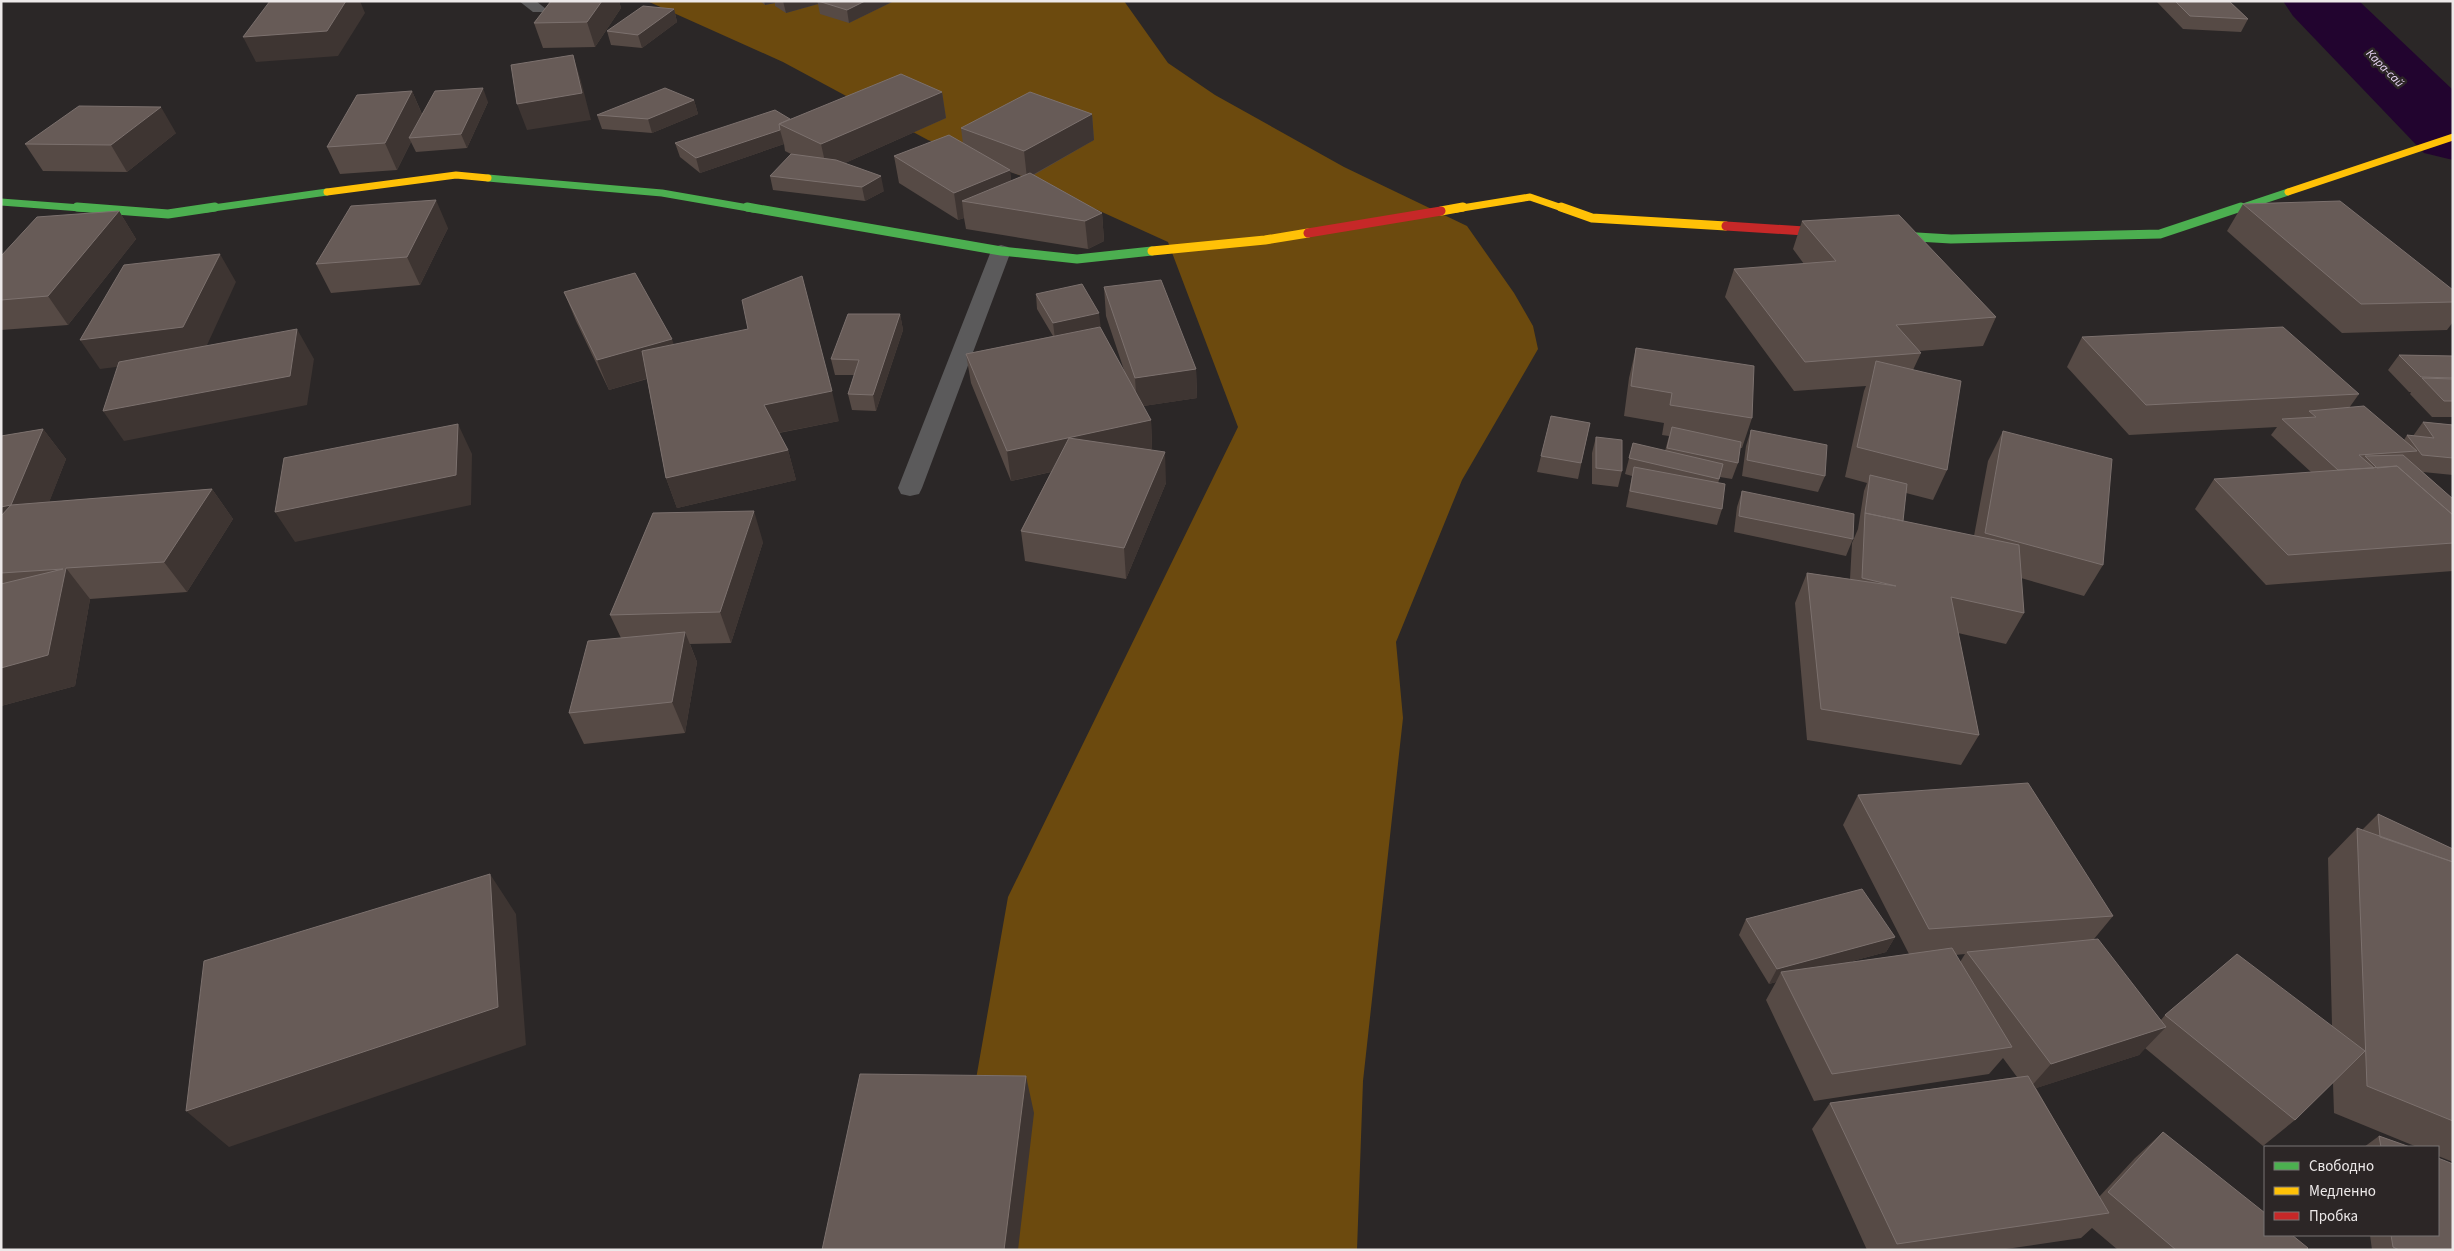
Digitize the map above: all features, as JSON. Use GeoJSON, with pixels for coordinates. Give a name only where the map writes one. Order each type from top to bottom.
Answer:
{"type":"FeatureCollection","features":[{"type":"Feature","properties":{"kind":"street"},"geometry":{"type":"LineString","coordinates":[[1872,235],[1952,240],[2160,234],[2453,137]]}},
{"type":"Feature","properties":{"kind":"street"},"geometry":{"type":"LineString","coordinates":[[1,202],[168,214],[456,175],[662,193],[1000,251],[1077,260],[1275,239],[1530,197],[1592,218],[1852,234]]}},
{"type":"Feature","properties":{"kind":"street"},"geometry":{"type":"LineString","coordinates":[[910,488],[1000,251]]}},
{"type":"Feature","properties":{"kind":"shaded area"},"geometry":{"type":"Polygon","coordinates":[[[647,1],[1124,1],[1168,63],[1215,95],[1344,167],[1467,226],[1514,293],[1533,326],[1538,349],[1462,480],[1396,642],[1403,718],[1363,1081],[1357,1250],[946,1250],[1008,897],[1238,427],[1168,242],[1027,178],[928,140],[783,62],[647,1]]]}},
{"type":"Feature","properties":{"kind":"building"},"geometry":{"type":"Polygon","coordinates":[[[270,1],[346,1],[327,31],[243,37],[270,1]]]}},
{"type":"Feature","properties":{"kind":"building"},"geometry":{"type":"Polygon","coordinates":[[[551,1],[602,1],[587,22],[534,23],[551,1]]]}},
{"type":"Feature","properties":{"kind":"building"},"geometry":{"type":"Polygon","coordinates":[[[818,1],[865,1],[847,10],[818,1]]]}},
{"type":"Feature","properties":{"kind":"building"},"geometry":{"type":"Polygon","coordinates":[[[2175,1],[2229,1],[2248,19],[2190,16],[2175,1]]]}},
{"type":"Feature","properties":{"kind":"building"},"geometry":{"type":"Polygon","coordinates":[[[643,6],[674,9],[638,35],[607,31],[643,6]]]}},
{"type":"Feature","properties":{"kind":"building"},"geometry":{"type":"Polygon","coordinates":[[[573,55],[582,93],[517,104],[511,65],[573,55]]]}},
{"type":"Feature","properties":{"kind":"building"},"geometry":{"type":"Polygon","coordinates":[[[901,74],[942,92],[821,144],[779,124],[901,74]]]}},
{"type":"Feature","properties":{"kind":"building"},"geometry":{"type":"Polygon","coordinates":[[[483,88],[461,134],[409,138],[435,91],[483,88]]]}},
{"type":"Feature","properties":{"kind":"building"},"geometry":{"type":"Polygon","coordinates":[[[665,88],[694,100],[648,119],[597,115],[665,88]]]}},
{"type":"Feature","properties":{"kind":"building"},"geometry":{"type":"Polygon","coordinates":[[[412,91],[385,143],[327,147],[357,95],[412,91]]]}},
{"type":"Feature","properties":{"kind":"building"},"geometry":{"type":"Polygon","coordinates":[[[1030,92],[1092,114],[1024,151],[961,128],[1030,92]]]}},
{"type":"Feature","properties":{"kind":"building"},"geometry":{"type":"Polygon","coordinates":[[[79,106],[161,107],[111,145],[25,144],[79,106]]]}},
{"type":"Feature","properties":{"kind":"building"},"geometry":{"type":"Polygon","coordinates":[[[775,110],[790,119],[779,124],[780,130],[696,158],[675,143],[775,110]]]}},
{"type":"Feature","properties":{"kind":"building"},"geometry":{"type":"Polygon","coordinates":[[[949,135],[1010,170],[954,193],[894,156],[949,135]]]}},
{"type":"Feature","properties":{"kind":"building"},"geometry":{"type":"Polygon","coordinates":[[[791,154],[836,160],[881,176],[862,187],[770,176],[791,154]]]}},
{"type":"Feature","properties":{"kind":"building"},"geometry":{"type":"Polygon","coordinates":[[[1030,173],[1102,213],[1085,221],[962,201],[1030,173]]]}},
{"type":"Feature","properties":{"kind":"building"},"geometry":{"type":"Polygon","coordinates":[[[436,200],[407,257],[316,264],[351,206],[436,200]]]}},
{"type":"Feature","properties":{"kind":"building"},"geometry":{"type":"Polygon","coordinates":[[[2340,201],[2453,290],[2453,302],[2361,304],[2243,204],[2340,201]]]}},
{"type":"Feature","properties":{"kind":"building"},"geometry":{"type":"Polygon","coordinates":[[[119,211],[48,296],[1,300],[1,256],[37,217],[119,211]]]}},
{"type":"Feature","properties":{"kind":"building"},"geometry":{"type":"Polygon","coordinates":[[[1899,215],[1996,317],[1896,325],[1921,353],[1805,362],[1734,269],[1836,261],[1802,221],[1899,215]]]}},
{"type":"Feature","properties":{"kind":"building"},"geometry":{"type":"Polygon","coordinates":[[[220,254],[183,327],[80,340],[124,265],[220,254]]]}},
{"type":"Feature","properties":{"kind":"building"},"geometry":{"type":"Polygon","coordinates":[[[635,273],[672,339],[597,360],[564,292],[635,273]]]}},
{"type":"Feature","properties":{"kind":"building"},"geometry":{"type":"Polygon","coordinates":[[[802,276],[832,391],[764,405],[788,450],[666,478],[642,351],[748,329],[742,300],[802,276]]]}},
{"type":"Feature","properties":{"kind":"building"},"geometry":{"type":"Polygon","coordinates":[[[1161,280],[1196,369],[1135,378],[1104,287],[1161,280]]]}},
{"type":"Feature","properties":{"kind":"building"},"geometry":{"type":"Polygon","coordinates":[[[1082,284],[1099,313],[1053,323],[1036,294],[1082,284]]]}},
{"type":"Feature","properties":{"kind":"building"},"geometry":{"type":"Polygon","coordinates":[[[848,314],[900,314],[873,395],[848,394],[859,360],[831,359],[848,314]]]}},
{"type":"Feature","properties":{"kind":"building"},"geometry":{"type":"Polygon","coordinates":[[[1100,327],[1151,420],[1007,451],[966,354],[1100,327]]]}},
{"type":"Feature","properties":{"kind":"building"},"geometry":{"type":"Polygon","coordinates":[[[2283,327],[2359,394],[2146,405],[2082,337],[2283,327]]]}},
{"type":"Feature","properties":{"kind":"building"},"geometry":{"type":"Polygon","coordinates":[[[297,329],[290,376],[103,411],[119,362],[297,329]]]}},
{"type":"Feature","properties":{"kind":"building"},"geometry":{"type":"Polygon","coordinates":[[[1636,348],[1754,366],[1752,418],[1670,405],[1672,393],[1631,386],[1636,348]]]}},
{"type":"Feature","properties":{"kind":"building"},"geometry":{"type":"Polygon","coordinates":[[[2399,355],[2453,356],[2453,378],[2421,377],[2399,355]]]}},
{"type":"Feature","properties":{"kind":"building"},"geometry":{"type":"Polygon","coordinates":[[[1876,361],[1961,381],[1947,470],[1857,447],[1876,361]]]}},
{"type":"Feature","properties":{"kind":"building"},"geometry":{"type":"Polygon","coordinates":[[[2422,378],[2453,379],[2453,401],[2444,401],[2422,378]]]}},
{"type":"Feature","properties":{"kind":"building"},"geometry":{"type":"Polygon","coordinates":[[[2364,406],[2417,451],[2359,455],[2374,468],[2338,470],[2282,419],[2316,417],[2309,411],[2364,406]]]}},
{"type":"Feature","properties":{"kind":"building"},"geometry":{"type":"Polygon","coordinates":[[[1551,416],[1590,423],[1581,463],[1541,456],[1551,416]]]}},
{"type":"Feature","properties":{"kind":"building"},"geometry":{"type":"Polygon","coordinates":[[[2423,422],[2453,425],[2453,458],[2422,455],[2407,435],[2434,438],[2423,422]]]}},
{"type":"Feature","properties":{"kind":"building"},"geometry":{"type":"Polygon","coordinates":[[[458,424],[456,475],[275,512],[284,458],[458,424]]]}},
{"type":"Feature","properties":{"kind":"building"},"geometry":{"type":"Polygon","coordinates":[[[1672,427],[1741,442],[1738,463],[1667,448],[1672,427]]]}},
{"type":"Feature","properties":{"kind":"building"},"geometry":{"type":"Polygon","coordinates":[[[43,429],[11,505],[1,507],[1,436],[43,429]]]}},
{"type":"Feature","properties":{"kind":"building"},"geometry":{"type":"Polygon","coordinates":[[[1751,430],[1827,445],[1825,476],[1747,460],[1751,430]]]}},
{"type":"Feature","properties":{"kind":"building"},"geometry":{"type":"Polygon","coordinates":[[[2003,431],[2112,459],[2103,565],[1985,533],[2003,431]]]}},
{"type":"Feature","properties":{"kind":"building"},"geometry":{"type":"Polygon","coordinates":[[[1596,437],[1622,440],[1622,471],[1596,468],[1596,437]]]}},
{"type":"Feature","properties":{"kind":"building"},"geometry":{"type":"Polygon","coordinates":[[[1069,438],[1165,452],[1124,548],[1021,531],[1069,438]]]}},
{"type":"Feature","properties":{"kind":"building"},"geometry":{"type":"Polygon","coordinates":[[[1633,443],[1723,464],[1719,479],[1629,458],[1633,443]]]}},
{"type":"Feature","properties":{"kind":"building"},"geometry":{"type":"Polygon","coordinates":[[[2403,455],[2453,499],[2453,515],[2397,466],[2377,468],[2365,456],[2403,455]]]}},
{"type":"Feature","properties":{"kind":"building"},"geometry":{"type":"Polygon","coordinates":[[[2397,466],[2453,515],[2453,543],[2288,555],[2214,479],[2397,466]]]}},
{"type":"Feature","properties":{"kind":"building"},"geometry":{"type":"Polygon","coordinates":[[[1634,467],[1725,484],[1722,509],[1630,491],[1634,467]]]}},
{"type":"Feature","properties":{"kind":"building"},"geometry":{"type":"Polygon","coordinates":[[[1870,475],[1907,484],[1903,521],[1865,513],[1870,475]]]}},
{"type":"Feature","properties":{"kind":"building"},"geometry":{"type":"Polygon","coordinates":[[[212,489],[164,562],[66,568],[48,655],[1,668],[1,584],[63,569],[1,573],[1,516],[11,505],[212,489]]]}},
{"type":"Feature","properties":{"kind":"building"},"geometry":{"type":"Polygon","coordinates":[[[1742,491],[1854,514],[1853,539],[1739,516],[1742,491]]]}},
{"type":"Feature","properties":{"kind":"building"},"geometry":{"type":"Polygon","coordinates":[[[754,511],[720,612],[610,615],[653,513],[754,511]]]}},
{"type":"Feature","properties":{"kind":"building"},"geometry":{"type":"Polygon","coordinates":[[[1865,513],[2019,545],[2024,613],[1951,597],[1979,735],[1821,709],[1807,573],[1896,586],[1862,578],[1865,513]]]}},
{"type":"Feature","properties":{"kind":"building"},"geometry":{"type":"Polygon","coordinates":[[[685,632],[672,702],[569,713],[588,641],[685,632]]]}},
{"type":"Feature","properties":{"kind":"building"},"geometry":{"type":"Polygon","coordinates":[[[2028,783],[2113,916],[1929,929],[1858,795],[2028,783]]]}},
{"type":"Feature","properties":{"kind":"building"},"geometry":{"type":"Polygon","coordinates":[[[2378,814],[2453,849],[2453,862],[2380,837],[2378,814]]]}},
{"type":"Feature","properties":{"kind":"building"},"geometry":{"type":"Polygon","coordinates":[[[2357,828],[2453,862],[2453,1121],[2367,1086],[2357,828]]]}},
{"type":"Feature","properties":{"kind":"building"},"geometry":{"type":"Polygon","coordinates":[[[490,874],[498,1007],[186,1111],[204,961],[490,874]]]}},
{"type":"Feature","properties":{"kind":"building"},"geometry":{"type":"Polygon","coordinates":[[[1862,889],[1895,937],[1777,969],[1746,919],[1862,889]]]}},
{"type":"Feature","properties":{"kind":"building"},"geometry":{"type":"Polygon","coordinates":[[[2098,939],[2166,1027],[2051,1064],[1967,952],[2098,939]]]}},
{"type":"Feature","properties":{"kind":"building"},"geometry":{"type":"Polygon","coordinates":[[[1952,948],[2012,1047],[1832,1074],[1781,972],[1952,948]]]}},
{"type":"Feature","properties":{"kind":"building"},"geometry":{"type":"Polygon","coordinates":[[[2237,954],[2365,1051],[2295,1120],[2165,1015],[2237,954]]]}},
{"type":"Feature","properties":{"kind":"building"},"geometry":{"type":"Polygon","coordinates":[[[860,1074],[1026,1076],[1004,1250],[822,1250],[860,1074]]]}},
{"type":"Feature","properties":{"kind":"building"},"geometry":{"type":"Polygon","coordinates":[[[2028,1076],[2109,1213],[1897,1244],[1830,1103],[2028,1076]]]}},
{"type":"Feature","properties":{"kind":"building"},"geometry":{"type":"Polygon","coordinates":[[[2163,1132],[2264,1212],[2264,1236],[2293,1236],[2308,1248],[2306,1250],[2176,1250],[2108,1192],[2163,1132]]]}},
{"type":"Feature","properties":{"kind":"building"},"geometry":{"type":"Polygon","coordinates":[[[2379,1136],[2407,1146],[2381,1146],[2379,1136]]]}},
{"type":"Feature","properties":{"kind":"building"},"geometry":{"type":"Polygon","coordinates":[[[2439,1158],[2453,1164],[2453,1250],[2399,1250],[2393,1247],[2391,1236],[2439,1236],[2439,1158]]]}},
{"type":"Feature","properties":{"kind":"waterway","name":"Кара-сай"},"geometry":{"type":"LineString","coordinates":[[2318,1],[2453,135]]}},
{"type":"Feature","properties":{"kind":"traffic: fast"},"geometry":{"type":"LineString","coordinates":[[488,178],[662,193],[1001,251],[1077,259],[1152,251]]}},
{"type":"Feature","properties":{"kind":"traffic: fast"},"geometry":{"type":"LineString","coordinates":[[1,202],[168,214],[327,192]]}},
{"type":"Feature","properties":{"kind":"traffic: fast"},"geometry":{"type":"LineString","coordinates":[[1883,235],[1951,239],[2160,234],[2288,192]]}},
{"type":"Feature","properties":{"kind":"traffic: slow"},"geometry":{"type":"LineString","coordinates":[[2288,192],[2453,137]]}},
{"type":"Feature","properties":{"kind":"traffic: slow"},"geometry":{"type":"LineString","coordinates":[[327,192],[456,175],[488,178]]}},
{"type":"Feature","properties":{"kind":"traffic: slow"},"geometry":{"type":"LineString","coordinates":[[1441,211],[1530,197],[1592,218],[1726,226]]}},
{"type":"Feature","properties":{"kind":"traffic: slow"},"geometry":{"type":"LineString","coordinates":[[1152,251],[1265,240],[1308,233]]}},
{"type":"Feature","properties":{"kind":"traffic: jam"},"geometry":{"type":"LineString","coordinates":[[1308,233],[1441,211]]}},
{"type":"Feature","properties":{"kind":"traffic: jam"},"geometry":{"type":"LineString","coordinates":[[1726,226],[1835,233]]}}]}
